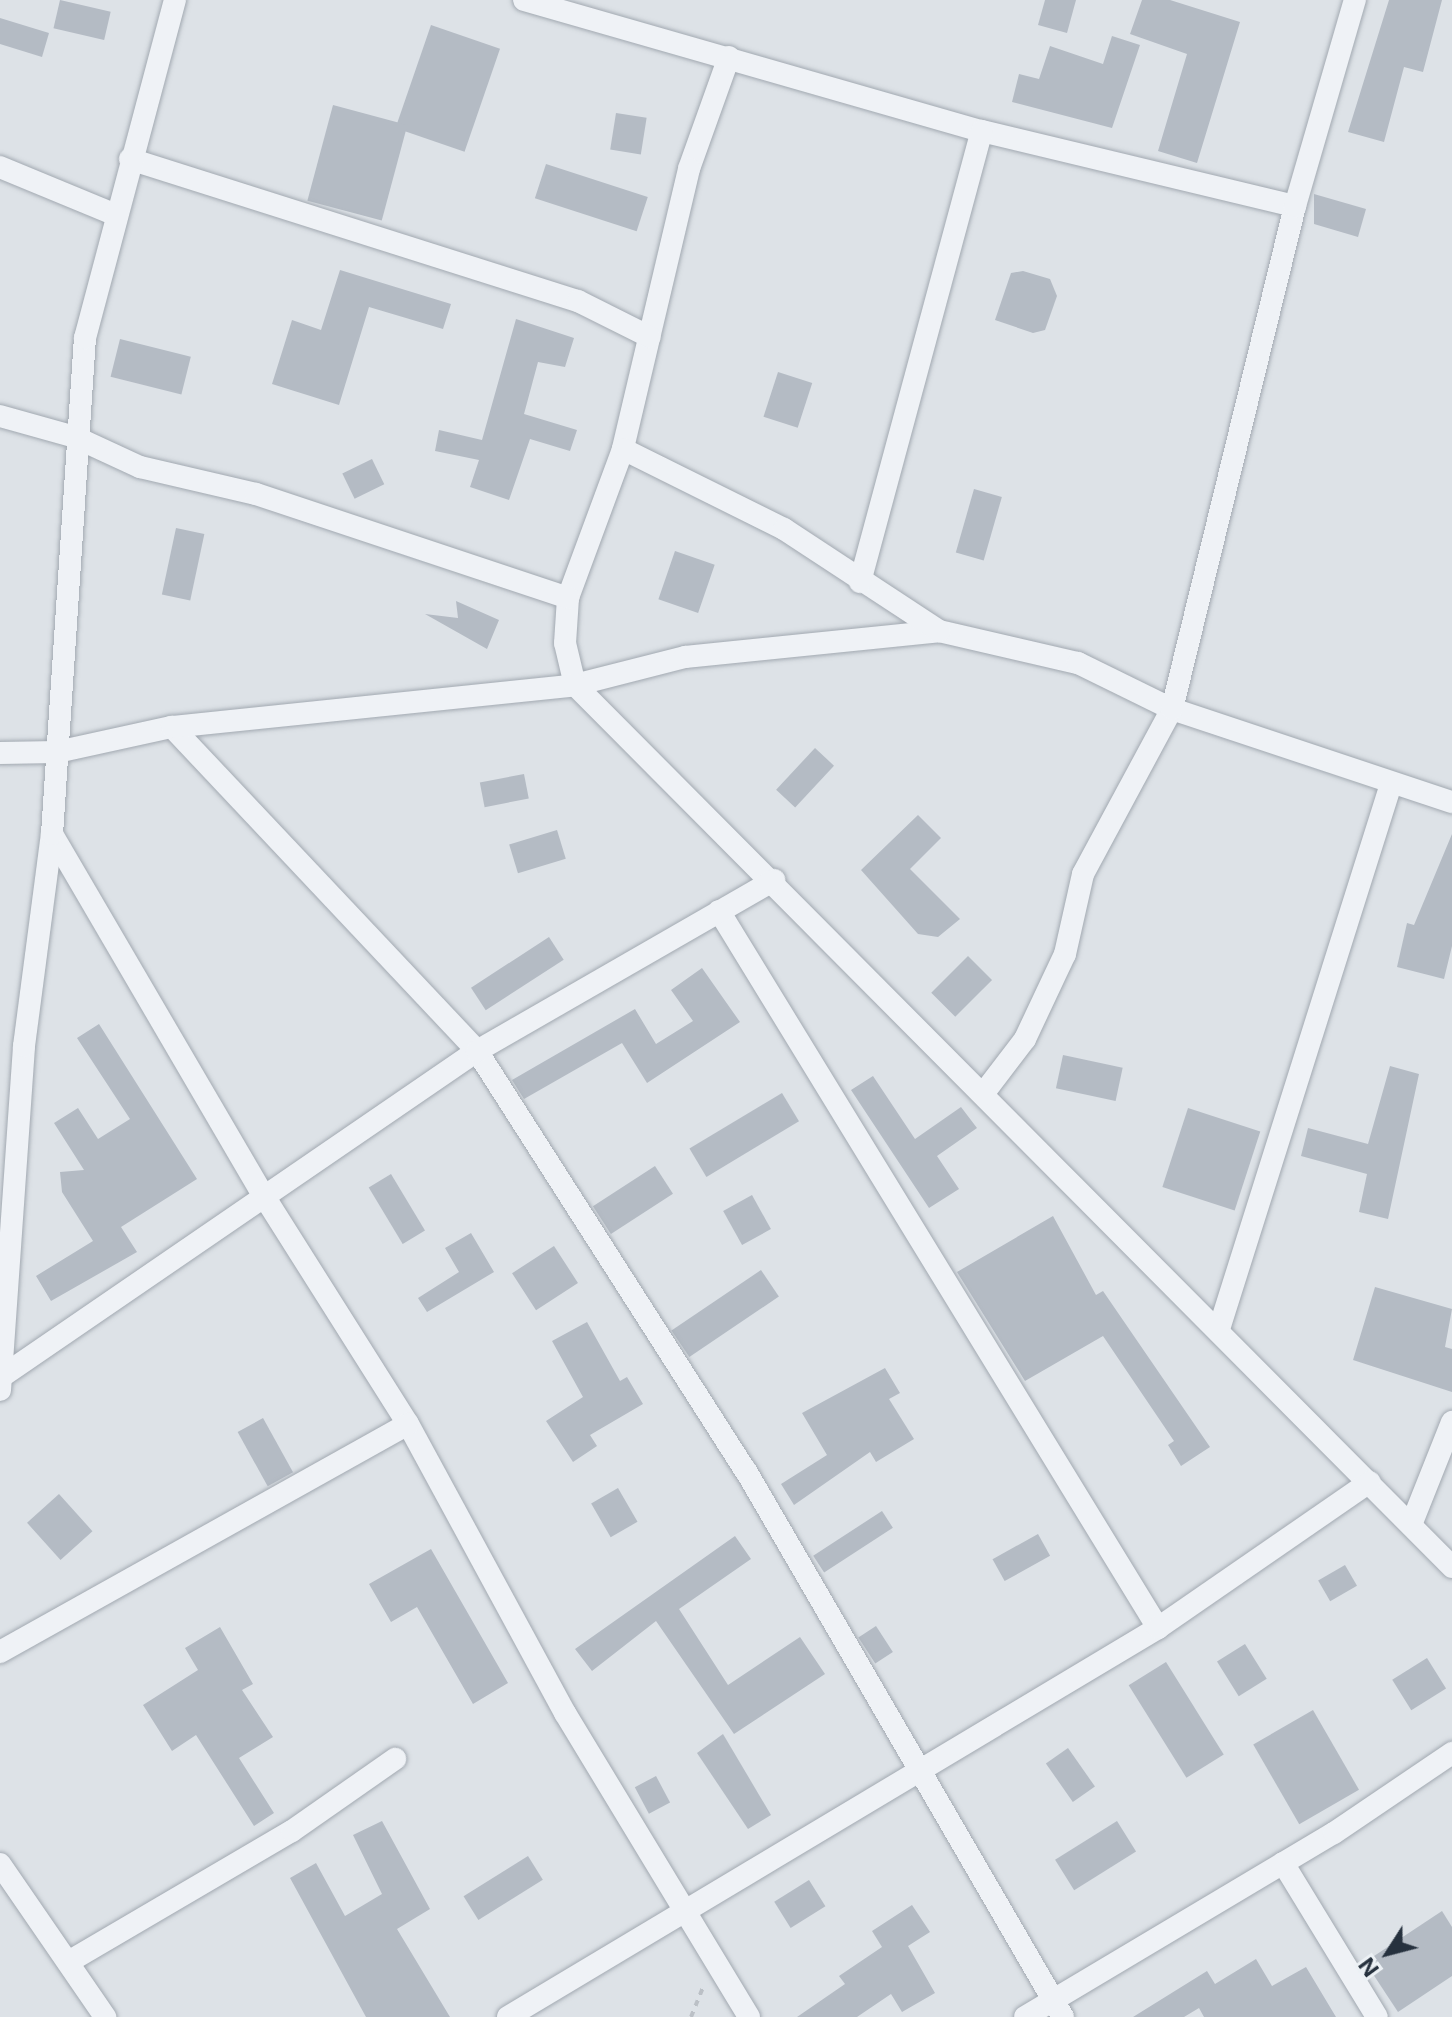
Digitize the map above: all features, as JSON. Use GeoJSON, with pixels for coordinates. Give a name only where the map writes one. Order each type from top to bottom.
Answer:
{"type":"FeatureCollection","features":[{"type":"Feature","properties":{"kind":"street"},"geometry":{"type":"LineString","coordinates":[[1,1383],[24,1046],[52,834],[75,437],[85,338],[130,159],[175,0]]}},
{"type":"Feature","properties":{"kind":"street"},"geometry":{"type":"LineString","coordinates":[[524,0],[982,131],[1295,206]]}},
{"type":"Feature","properties":{"kind":"street"},"geometry":{"type":"LineString","coordinates":[[983,1094],[1025,1039],[1065,954],[1083,874],[1172,709],[1295,206],[1355,0]]}},
{"type":"Feature","properties":{"kind":"street"},"geometry":{"type":"LineString","coordinates":[[729,57],[689,169],[623,449],[568,598],[565,643],[575,685],[774,880],[983,1094],[1220,1326],[1452,1567]]}},
{"type":"Feature","properties":{"kind":"street"},"geometry":{"type":"LineString","coordinates":[[860,582],[982,131]]}},
{"type":"Feature","properties":{"kind":"street"},"geometry":{"type":"LineString","coordinates":[[130,159],[578,301],[650,337]]}},
{"type":"Feature","properties":{"kind":"street"},"geometry":{"type":"LineString","coordinates":[[0,167],[116,215]]}},
{"type":"Feature","properties":{"kind":"street"},"geometry":{"type":"LineString","coordinates":[[0,416],[75,437],[140,467],[256,494],[568,598]]}},
{"type":"Feature","properties":{"kind":"street"},"geometry":{"type":"LineString","coordinates":[[623,449],[784,529],[860,582],[939,631]]}},
{"type":"Feature","properties":{"kind":"street"},"geometry":{"type":"LineString","coordinates":[[0,753],[57,752],[172,727],[575,685],[685,657],[939,631],[1078,663],[1172,709],[1452,802]]}},
{"type":"Feature","properties":{"kind":"street"},"geometry":{"type":"LineString","coordinates":[[172,727],[477,1051],[746,1471],[1058,2009]]}},
{"type":"Feature","properties":{"kind":"street"},"geometry":{"type":"LineString","coordinates":[[1220,1326],[1391,784]]}},
{"type":"Feature","properties":{"kind":"street"},"geometry":{"type":"LineString","coordinates":[[52,834],[262,1193],[408,1424],[565,1713],[714,1964],[749,2017]]}},
{"type":"Feature","properties":{"kind":"street"},"geometry":{"type":"LineString","coordinates":[[1,1383],[262,1193],[477,1051],[774,880]]}},
{"type":"Feature","properties":{"kind":"street"},"geometry":{"type":"LineString","coordinates":[[719,911],[1158,1628]]}},
{"type":"Feature","properties":{"kind":"street"},"geometry":{"type":"LineString","coordinates":[[1411,1525],[1452,1422]]}},
{"type":"Feature","properties":{"kind":"street"},"geometry":{"type":"LineString","coordinates":[[0,1652],[408,1424]]}},
{"type":"Feature","properties":{"kind":"street"},"geometry":{"type":"LineString","coordinates":[[508,2017],[1158,1628],[1370,1482]]}},
{"type":"Feature","properties":{"kind":"street"},"geometry":{"type":"LineString","coordinates":[[1025,2017],[1058,2009],[1452,1753]]}},
{"type":"Feature","properties":{"kind":"street"},"geometry":{"type":"LineString","coordinates":[[70,1961],[292,1831],[395,1759]]}},
{"type":"Feature","properties":{"kind":"street"},"geometry":{"type":"LineString","coordinates":[[1283,1863],[1377,2017]]}},
{"type":"Feature","properties":{"kind":"street"},"geometry":{"type":"LineString","coordinates":[[0,1864],[70,1961],[105,2017]]}},
{"type":"Feature","properties":{"kind":"path"},"geometry":{"type":"LineString","coordinates":[[691,2017],[714,1964]]}},
{"type":"Feature","properties":{"kind":"building"},"geometry":{"type":"Polygon","coordinates":[[[60,0],[111,12],[104,40],[53,28],[60,0]]]}},
{"type":"Feature","properties":{"kind":"building"},"geometry":{"type":"Polygon","coordinates":[[[1045,0],[1076,0],[1067,33],[1038,25],[1045,0]]]}},
{"type":"Feature","properties":{"kind":"building"},"geometry":{"type":"Polygon","coordinates":[[[1142,0],[1170,0],[1240,22],[1197,163],[1158,151],[1187,54],[1130,34],[1142,0]]]}},
{"type":"Feature","properties":{"kind":"building"},"geometry":{"type":"Polygon","coordinates":[[[1389,0],[1442,0],[1423,72],[1404,67],[1384,142],[1348,132],[1389,0]]]}},
{"type":"Feature","properties":{"kind":"building"},"geometry":{"type":"Polygon","coordinates":[[[0,18],[49,33],[42,57],[0,44],[0,18]]]}},
{"type":"Feature","properties":{"kind":"building"},"geometry":{"type":"Polygon","coordinates":[[[431,25],[500,49],[465,152],[396,128],[431,25]]]}},
{"type":"Feature","properties":{"kind":"building"},"geometry":{"type":"Polygon","coordinates":[[[1112,36],[1140,45],[1112,128],[1012,102],[1019,74],[1039,79],[1050,46],[1103,64],[1112,36]]]}},
{"type":"Feature","properties":{"kind":"building"},"geometry":{"type":"Polygon","coordinates":[[[333,105],[407,125],[382,221],[307,201],[333,105]]]}},
{"type":"Feature","properties":{"kind":"building"},"geometry":{"type":"Polygon","coordinates":[[[616,113],[647,118],[641,154],[610,150],[616,113]]]}},
{"type":"Feature","properties":{"kind":"building"},"geometry":{"type":"Polygon","coordinates":[[[546,164],[648,197],[637,231],[535,198],[546,164]]]}},
{"type":"Feature","properties":{"kind":"building"},"geometry":{"type":"Polygon","coordinates":[[[1314,194],[1366,209],[1358,237],[1314,224],[1314,194]]]}},
{"type":"Feature","properties":{"kind":"building"},"geometry":{"type":"Polygon","coordinates":[[[340,270],[451,304],[443,329],[369,307],[339,405],[272,384],[292,320],[321,330],[340,270]]]}},
{"type":"Feature","properties":{"kind":"building"},"geometry":{"type":"Polygon","coordinates":[[[1023,271],[1050,279],[1057,296],[1045,330],[1033,333],[995,320],[1011,273],[1023,271]]]}},
{"type":"Feature","properties":{"kind":"building"},"geometry":{"type":"Polygon","coordinates":[[[516,319],[574,338],[565,367],[538,362],[524,414],[577,430],[570,451],[530,439],[509,500],[470,487],[479,460],[435,451],[439,430],[482,440],[516,319]]]}},
{"type":"Feature","properties":{"kind":"building"},"geometry":{"type":"Polygon","coordinates":[[[120,339],[191,357],[181,395],[111,377],[120,339]]]}},
{"type":"Feature","properties":{"kind":"building"},"geometry":{"type":"Polygon","coordinates":[[[778,372],[812,383],[798,428],[763,417],[778,372]]]}},
{"type":"Feature","properties":{"kind":"building"},"geometry":{"type":"Polygon","coordinates":[[[372,459],[384,484],[355,499],[342,473],[372,459]]]}},
{"type":"Feature","properties":{"kind":"building"},"geometry":{"type":"Polygon","coordinates":[[[974,489],[1002,497],[984,560],[956,552],[974,489]]]}},
{"type":"Feature","properties":{"kind":"building"},"geometry":{"type":"Polygon","coordinates":[[[176,528],[204,534],[190,601],[162,595],[176,528]]]}},
{"type":"Feature","properties":{"kind":"building"},"geometry":{"type":"Polygon","coordinates":[[[675,551],[715,565],[698,613],[658,599],[675,551]]]}},
{"type":"Feature","properties":{"kind":"building"},"geometry":{"type":"Polygon","coordinates":[[[456,601],[499,620],[487,649],[425,614],[458,618],[456,601]]]}},
{"type":"Feature","properties":{"kind":"building"},"geometry":{"type":"Polygon","coordinates":[[[815,748],[834,766],[795,807],[776,790],[815,748]]]}},
{"type":"Feature","properties":{"kind":"building"},"geometry":{"type":"Polygon","coordinates":[[[524,774],[529,799],[485,807],[480,783],[524,774]]]}},
{"type":"Feature","properties":{"kind":"building"},"geometry":{"type":"Polygon","coordinates":[[[918,815],[941,838],[910,869],[960,919],[938,937],[918,934],[861,870],[918,815]]]}},
{"type":"Feature","properties":{"kind":"building"},"geometry":{"type":"Polygon","coordinates":[[[557,830],[566,859],[518,873],[509,845],[557,830]]]}},
{"type":"Feature","properties":{"kind":"building"},"geometry":{"type":"Polygon","coordinates":[[[1452,834],[1452,946],[1444,979],[1397,967],[1407,923],[1414,925],[1452,834]]]}},
{"type":"Feature","properties":{"kind":"building"},"geometry":{"type":"Polygon","coordinates":[[[549,937],[564,960],[486,1010],[471,988],[549,937]]]}},
{"type":"Feature","properties":{"kind":"building"},"geometry":{"type":"Polygon","coordinates":[[[968,956],[992,980],[955,1017],[931,993],[968,956]]]}},
{"type":"Feature","properties":{"kind":"building"},"geometry":{"type":"Polygon","coordinates":[[[702,968],[740,1022],[647,1083],[622,1043],[524,1099],[512,1080],[635,1009],[656,1044],[693,1021],[671,990],[702,968]]]}},
{"type":"Feature","properties":{"kind":"building"},"geometry":{"type":"Polygon","coordinates":[[[99,1024],[197,1179],[121,1227],[137,1252],[51,1301],[36,1276],[93,1241],[62,1192],[60,1172],[84,1170],[54,1123],[78,1108],[98,1139],[130,1119],[77,1038],[99,1024]]]}},
{"type":"Feature","properties":{"kind":"building"},"geometry":{"type":"Polygon","coordinates":[[[1063,1055],[1123,1068],[1116,1101],[1056,1088],[1063,1055]]]}},
{"type":"Feature","properties":{"kind":"building"},"geometry":{"type":"Polygon","coordinates":[[[1390,1066],[1419,1074],[1388,1219],[1359,1212],[1367,1174],[1301,1156],[1308,1128],[1368,1144],[1390,1066]]]}},
{"type":"Feature","properties":{"kind":"building"},"geometry":{"type":"Polygon","coordinates":[[[873,1076],[915,1139],[961,1107],[977,1128],[937,1156],[959,1189],[929,1208],[851,1090],[873,1076]]]}},
{"type":"Feature","properties":{"kind":"building"},"geometry":{"type":"Polygon","coordinates":[[[782,1093],[799,1121],[706,1177],[689,1149],[782,1093]]]}},
{"type":"Feature","properties":{"kind":"building"},"geometry":{"type":"Polygon","coordinates":[[[1188,1108],[1260,1131],[1235,1210],[1162,1187],[1188,1108]]]}},
{"type":"Feature","properties":{"kind":"building"},"geometry":{"type":"Polygon","coordinates":[[[655,1166],[673,1194],[611,1234],[593,1206],[655,1166]]]}},
{"type":"Feature","properties":{"kind":"building"},"geometry":{"type":"Polygon","coordinates":[[[391,1174],[425,1231],[403,1244],[369,1187],[391,1174]]]}},
{"type":"Feature","properties":{"kind":"building"},"geometry":{"type":"Polygon","coordinates":[[[752,1195],[771,1229],[742,1245],[723,1211],[752,1195]]]}},
{"type":"Feature","properties":{"kind":"building"},"geometry":{"type":"Polygon","coordinates":[[[1053,1216],[1096,1295],[1103,1291],[1210,1447],[1181,1466],[1168,1445],[1174,1441],[1103,1336],[1025,1381],[957,1272],[1053,1216]]]}},
{"type":"Feature","properties":{"kind":"building"},"geometry":{"type":"Polygon","coordinates":[[[471,1233],[494,1272],[427,1312],[418,1298],[459,1272],[445,1248],[471,1233]]]}},
{"type":"Feature","properties":{"kind":"building"},"geometry":{"type":"Polygon","coordinates":[[[554,1246],[578,1283],[536,1310],[512,1273],[554,1246]]]}},
{"type":"Feature","properties":{"kind":"building"},"geometry":{"type":"Polygon","coordinates":[[[761,1270],[779,1297],[689,1357],[671,1330],[761,1270]]]}},
{"type":"Feature","properties":{"kind":"building"},"geometry":{"type":"Polygon","coordinates":[[[1375,1287],[1452,1309],[1445,1347],[1452,1349],[1452,1392],[1353,1360],[1375,1287]]]}},
{"type":"Feature","properties":{"kind":"building"},"geometry":{"type":"Polygon","coordinates":[[[587,1322],[620,1381],[627,1377],[643,1404],[590,1435],[597,1446],[573,1462],[546,1421],[583,1397],[552,1341],[587,1322]]]}},
{"type":"Feature","properties":{"kind":"building"},"geometry":{"type":"Polygon","coordinates":[[[885,1368],[900,1393],[889,1399],[914,1439],[876,1462],[870,1452],[794,1505],[781,1484],[827,1455],[802,1413],[885,1368]]]}},
{"type":"Feature","properties":{"kind":"building"},"geometry":{"type":"Polygon","coordinates":[[[263,1418],[293,1472],[268,1486],[238,1432],[263,1418]]]}},
{"type":"Feature","properties":{"kind":"building"},"geometry":{"type":"Polygon","coordinates":[[[618,1488],[638,1522],[611,1537],[591,1504],[618,1488]]]}},
{"type":"Feature","properties":{"kind":"building"},"geometry":{"type":"Polygon","coordinates":[[[59,1494],[92,1531],[61,1560],[27,1523],[59,1494]]]}},
{"type":"Feature","properties":{"kind":"building"},"geometry":{"type":"Polygon","coordinates":[[[882,1511],[893,1528],[824,1572],[813,1556],[882,1511]]]}},
{"type":"Feature","properties":{"kind":"building"},"geometry":{"type":"Polygon","coordinates":[[[1038,1534],[1050,1556],[1005,1581],[993,1559],[1038,1534]]]}},
{"type":"Feature","properties":{"kind":"building"},"geometry":{"type":"Polygon","coordinates":[[[735,1536],[751,1559],[679,1609],[728,1685],[800,1637],[825,1674],[734,1734],[656,1621],[592,1671],[575,1649],[735,1536]]]}},
{"type":"Feature","properties":{"kind":"building"},"geometry":{"type":"Polygon","coordinates":[[[431,1549],[508,1683],[473,1704],[417,1607],[391,1622],[369,1584],[431,1549]]]}},
{"type":"Feature","properties":{"kind":"building"},"geometry":{"type":"Polygon","coordinates":[[[1345,1565],[1357,1586],[1330,1601],[1318,1580],[1345,1565]]]}},
{"type":"Feature","properties":{"kind":"building"},"geometry":{"type":"Polygon","coordinates":[[[876,1626],[893,1652],[875,1663],[858,1637],[876,1626]]]}},
{"type":"Feature","properties":{"kind":"building"},"geometry":{"type":"Polygon","coordinates":[[[220,1627],[253,1684],[242,1690],[273,1737],[239,1758],[274,1813],[254,1826],[196,1735],[172,1751],[143,1705],[198,1670],[185,1648],[220,1627]]]}},
{"type":"Feature","properties":{"kind":"building"},"geometry":{"type":"Polygon","coordinates":[[[1245,1644],[1267,1679],[1239,1696],[1217,1661],[1245,1644]]]}},
{"type":"Feature","properties":{"kind":"building"},"geometry":{"type":"Polygon","coordinates":[[[1427,1658],[1446,1689],[1411,1710],[1392,1680],[1427,1658]]]}},
{"type":"Feature","properties":{"kind":"building"},"geometry":{"type":"Polygon","coordinates":[[[1166,1662],[1224,1754],[1186,1778],[1129,1685],[1166,1662]]]}},
{"type":"Feature","properties":{"kind":"building"},"geometry":{"type":"Polygon","coordinates":[[[1313,1710],[1359,1790],[1299,1824],[1253,1744],[1313,1710]]]}},
{"type":"Feature","properties":{"kind":"building"},"geometry":{"type":"Polygon","coordinates":[[[723,1734],[771,1815],[748,1829],[697,1753],[723,1734]]]}},
{"type":"Feature","properties":{"kind":"building"},"geometry":{"type":"Polygon","coordinates":[[[1068,1748],[1095,1787],[1073,1802],[1046,1763],[1068,1748]]]}},
{"type":"Feature","properties":{"kind":"building"},"geometry":{"type":"Polygon","coordinates":[[[656,1776],[670,1802],[649,1814],[635,1787],[656,1776]]]}},
{"type":"Feature","properties":{"kind":"building"},"geometry":{"type":"Polygon","coordinates":[[[382,1821],[430,1909],[397,1929],[450,2017],[366,2017],[290,1878],[316,1863],[345,1916],[382,1894],[353,1835],[382,1821]]]}},
{"type":"Feature","properties":{"kind":"building"},"geometry":{"type":"Polygon","coordinates":[[[1117,1821],[1136,1852],[1074,1890],[1055,1860],[1117,1821]]]}},
{"type":"Feature","properties":{"kind":"building"},"geometry":{"type":"Polygon","coordinates":[[[528,1856],[543,1880],[478,1920],[464,1896],[528,1856]]]}},
{"type":"Feature","properties":{"kind":"building"},"geometry":{"type":"Polygon","coordinates":[[[809,1880],[825,1906],[791,1928],[774,1902],[809,1880]]]}},
{"type":"Feature","properties":{"kind":"building"},"geometry":{"type":"Polygon","coordinates":[[[912,1905],[930,1932],[908,1946],[935,1993],[902,2012],[891,1994],[857,2017],[797,2017],[845,1984],[839,1976],[882,1947],[872,1931],[912,1905]]]}},
{"type":"Feature","properties":{"kind":"building"},"geometry":{"type":"Polygon","coordinates":[[[1442,1911],[1452,1927],[1452,1976],[1398,2012],[1365,1962],[1442,1911]]]}},
{"type":"Feature","properties":{"kind":"building"},"geometry":{"type":"Polygon","coordinates":[[[1256,1959],[1272,1986],[1306,1967],[1336,2017],[1204,2017],[1199,2008],[1184,2017],[1133,2017],[1207,1971],[1215,1984],[1256,1959]]]}}]}
